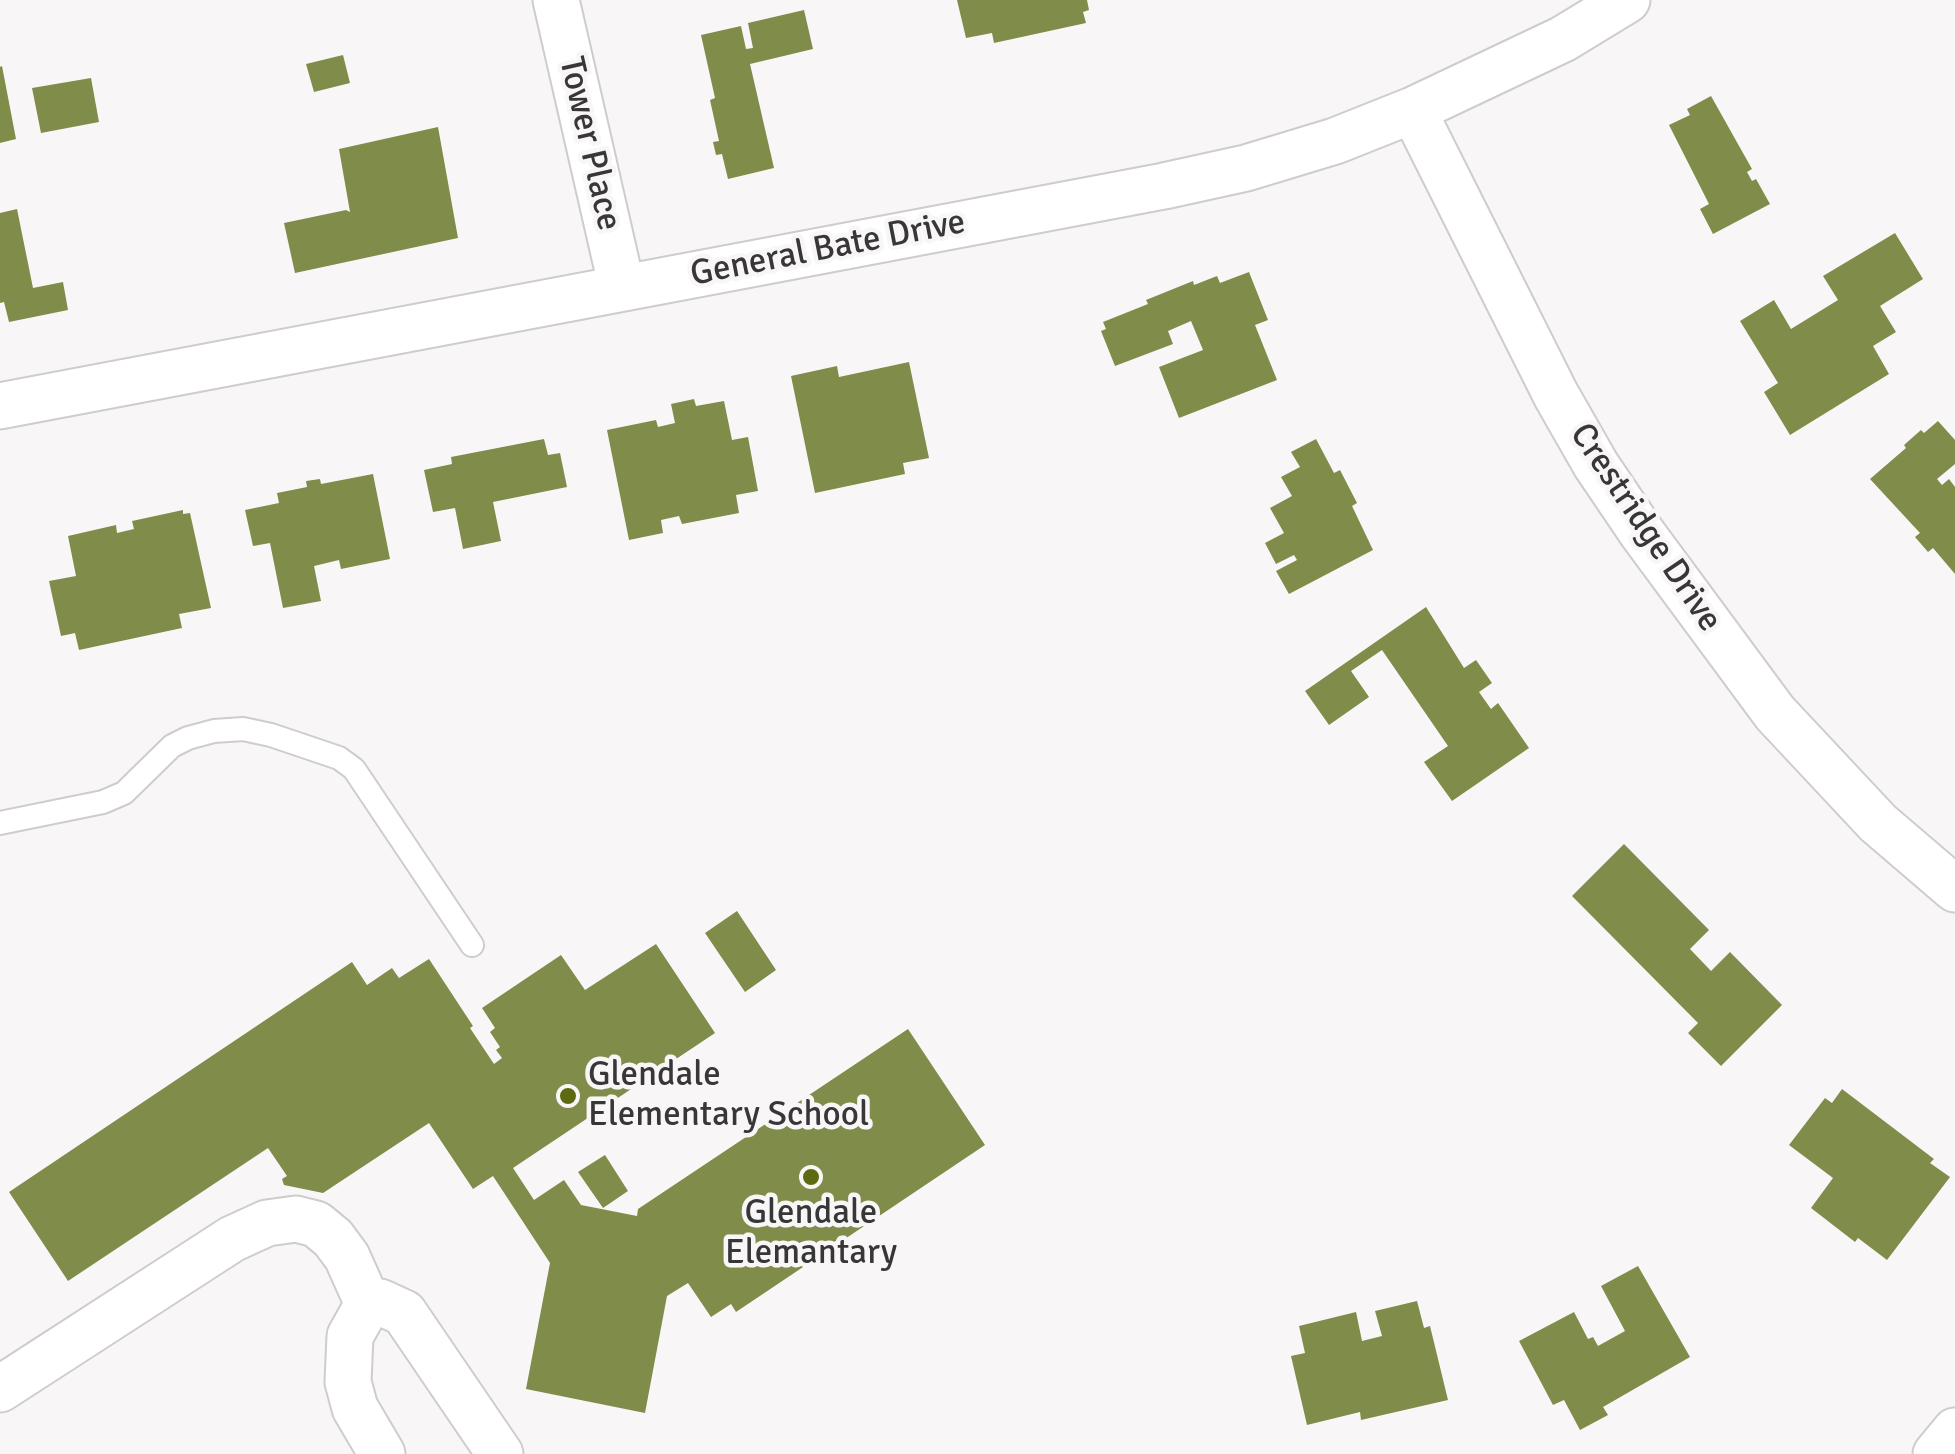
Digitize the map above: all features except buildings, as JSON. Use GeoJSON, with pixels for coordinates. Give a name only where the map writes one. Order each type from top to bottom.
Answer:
{"type":"FeatureCollection","features":[{"type":"Feature","properties":{"kind":"street","name":"Tower Place"},"geometry":{"type":"LineString","coordinates":[[556,0],[622,288]]}},
{"type":"Feature","properties":{"kind":"street","name":"General Bate Drive"},"geometry":{"type":"LineString","coordinates":[[0,406],[1246,168],[1335,141],[1413,110],[1550,46],[1627,0]]}},
{"type":"Feature","properties":{"kind":"street","name":"Crestridge Drive"},"geometry":{"type":"LineString","coordinates":[[1413,110],[1556,395],[1642,534],[1775,712],[1878,823],[1955,889]]}},
{"type":"Feature","properties":{"kind":"street"},"geometry":{"type":"LineString","coordinates":[[0,1388],[232,1240],[267,1223],[296,1219],[316,1224],[333,1238],[347,1258],[368,1304]]}},
{"type":"Feature","properties":{"kind":"street"},"geometry":{"type":"LineString","coordinates":[[368,1304],[380,1302],[404,1313],[500,1454]]}},
{"type":"Feature","properties":{"kind":"street"},"geometry":{"type":"LineString","coordinates":[[368,1304],[350,1336],[348,1382],[355,1408],[382,1454]]}},
{"type":"Feature","properties":{"kind":"street"},"geometry":{"type":"LineString","coordinates":[[1936,1454],[1955,1431]]}},
{"type":"Feature","properties":{"kind":"lane"},"geometry":{"type":"LineString","coordinates":[[0,822],[102,802],[124,793],[172,746],[188,738],[243,728],[270,735],[339,758],[354,769],[472,945]]}},
{"type":"Feature","properties":{"kind":"place","name":"Glendale Elementary School"},"geometry":{"type":"Point","coordinates":[568,1096]}},
{"type":"Feature","properties":{"kind":"place","name":"Glendale Elemantary"},"geometry":{"type":"Point","coordinates":[811,1177]}}]}
